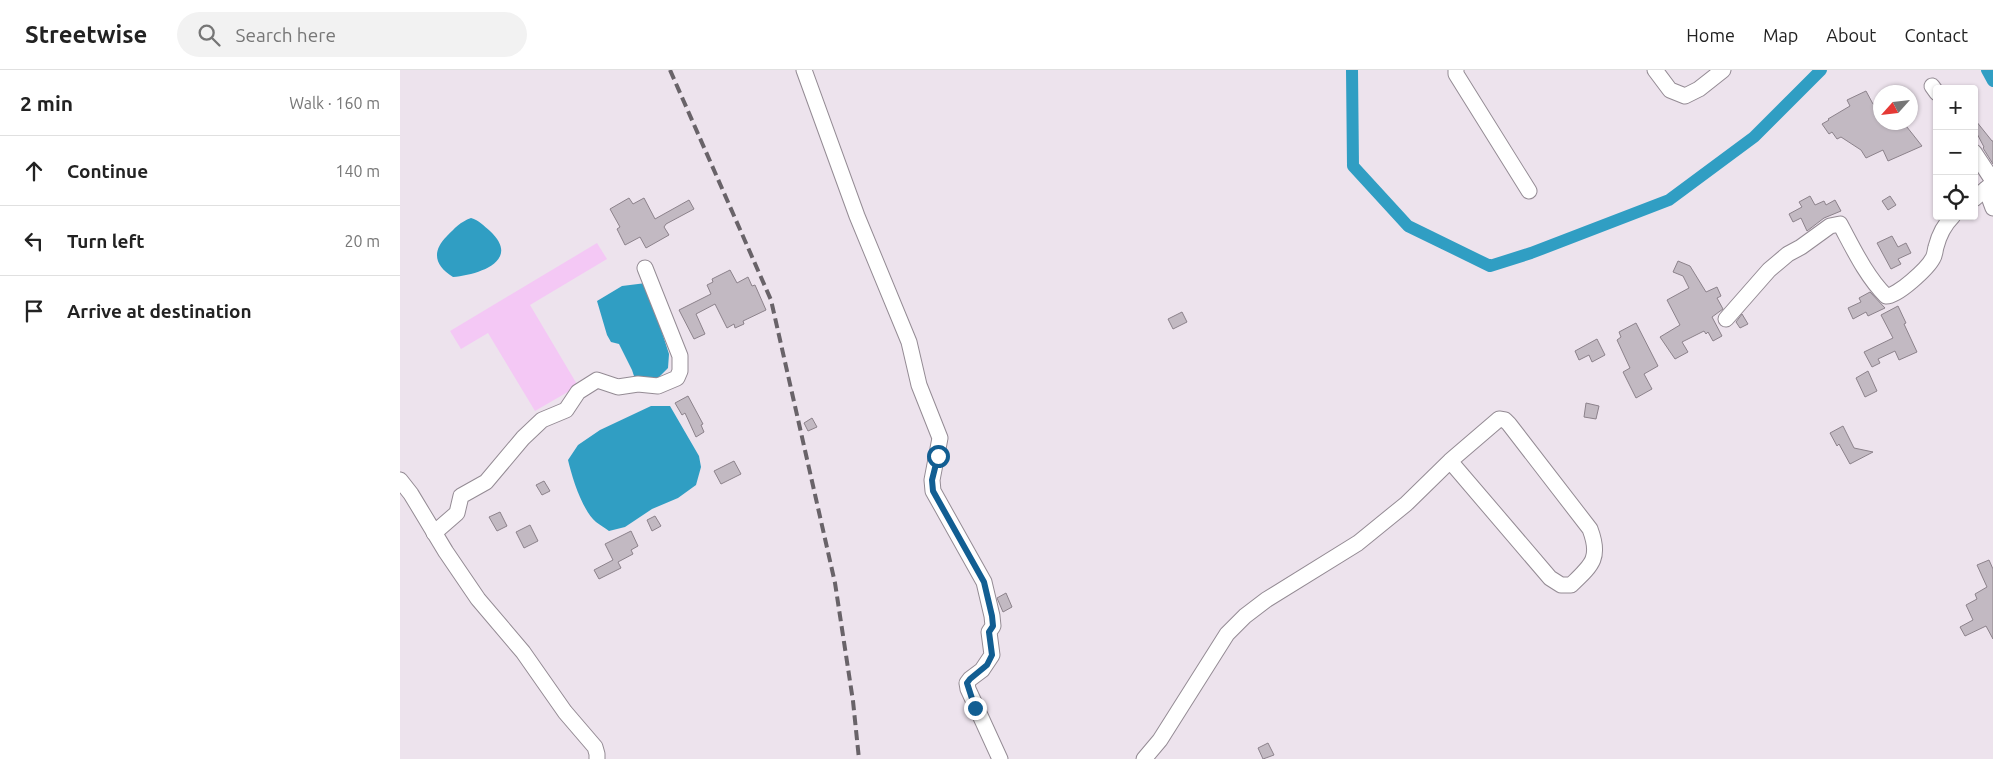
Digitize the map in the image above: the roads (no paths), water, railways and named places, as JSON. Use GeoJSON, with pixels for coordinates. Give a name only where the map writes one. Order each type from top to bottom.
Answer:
{"type":"FeatureCollection","features":[{"type":"Feature","properties":{"kind":"street"},"geometry":{"type":"LineString","coordinates":[[804,70],[857,216],[909,342],[919,385],[940,438],[932,480],[933,491],[984,582],[993,623],[989,632],[992,655],[987,665],[967,683],[1000,759]]}},
{"type":"Feature","properties":{"kind":"street"},"geometry":{"type":"LineString","coordinates":[[1456,70],[1529,191]]}},
{"type":"Feature","properties":{"kind":"street"},"geometry":{"type":"LineString","coordinates":[[1655,70],[1670,90],[1685,96],[1699,89],[1723,70]]}},
{"type":"Feature","properties":{"kind":"street"},"geometry":{"type":"LineString","coordinates":[[1978,160],[1991,184],[1993,208]]}},
{"type":"Feature","properties":{"kind":"street"},"geometry":{"type":"LineString","coordinates":[[1978,195],[1991,184]]}},
{"type":"Feature","properties":{"kind":"street"},"geometry":{"type":"LineString","coordinates":[[1726,319],[1769,270],[1788,254],[1830,226],[1840,224],[1854,251],[1874,281],[1886,296],[1892,297],[1901,291],[1934,257],[1942,229],[1950,220]]}},
{"type":"Feature","properties":{"kind":"street"},"geometry":{"type":"LineString","coordinates":[[434,533],[457,513],[461,496],[486,482],[523,438],[542,420],[566,410],[578,392],[597,380],[618,387],[638,384],[658,386],[677,378],[680,371],[680,356],[645,268]]}},
{"type":"Feature","properties":{"kind":"street"},"geometry":{"type":"LineString","coordinates":[[1144,759],[1160,740],[1227,634],[1245,616],[1266,600],[1358,543],[1406,504],[1450,461],[1499,419],[1505,420],[1590,529],[1594,538],[1596,555],[1590,567],[1571,585],[1561,585],[1550,578],[1450,461]]}},
{"type":"Feature","properties":{"kind":"street"},"geometry":{"type":"LineString","coordinates":[[400,480],[478,599],[523,652],[565,712],[595,747],[597,759]]}},
{"type":"Feature","properties":{"kind":"water"},"geometry":{"type":"Polygon","coordinates":[[[471,218],[490,231],[499,242],[501,251],[499,258],[484,269],[463,276],[453,277],[442,268],[437,258],[437,253],[442,242],[455,228],[471,218]]]}},
{"type":"Feature","properties":{"kind":"water"},"geometry":{"type":"Polygon","coordinates":[[[646,283],[669,354],[668,368],[657,379],[635,379],[619,344],[611,342],[607,335],[597,301],[622,286],[646,283]]]}},
{"type":"Feature","properties":{"kind":"water"},"geometry":{"type":"Polygon","coordinates":[[[651,406],[670,406],[699,456],[701,467],[696,485],[678,498],[652,509],[625,527],[609,531],[596,522],[586,510],[575,484],[568,460],[578,445],[600,430],[651,406]]]}},
{"type":"Feature","properties":{"kind":"waterway"},"geometry":{"type":"LineString","coordinates":[[1352,70],[1353,166],[1408,226],[1490,266],[1531,253],[1669,200],[1754,137],[1821,70]]}},
{"type":"Feature","properties":{"kind":"waterway"},"geometry":{"type":"LineString","coordinates":[[1987,70],[1993,81]]}},
{"type":"Feature","properties":{"kind":"railway"},"geometry":{"type":"LineString","coordinates":[[670,70],[771,300],[835,583],[853,701],[859,759]]}}]}
